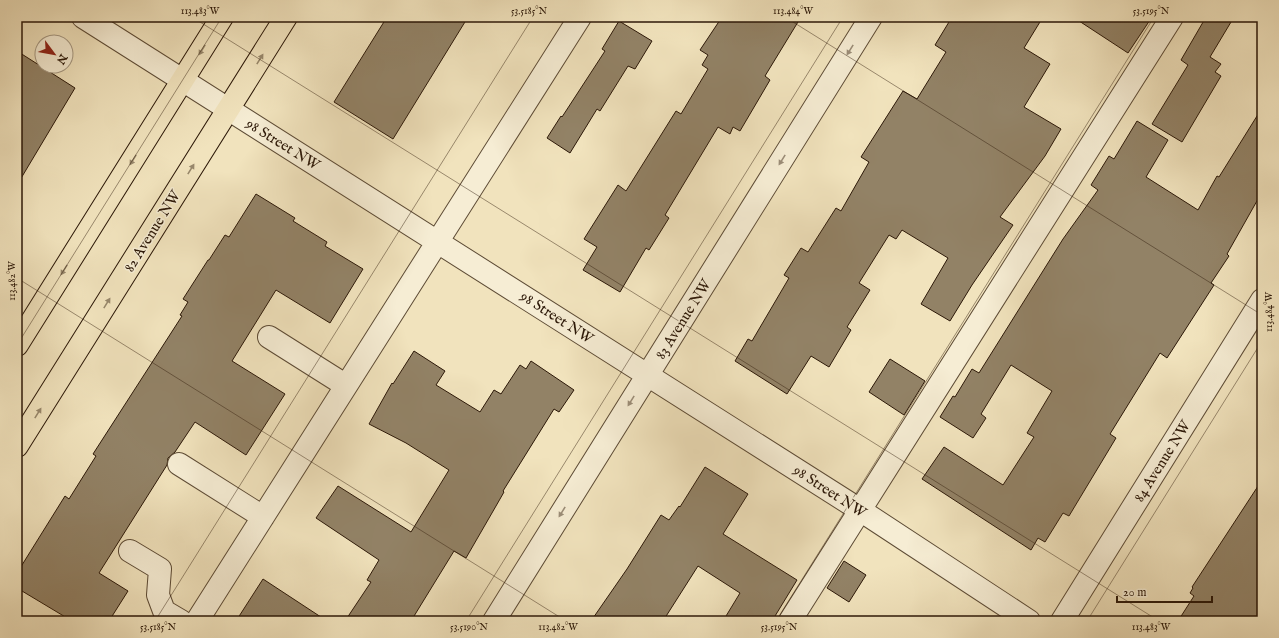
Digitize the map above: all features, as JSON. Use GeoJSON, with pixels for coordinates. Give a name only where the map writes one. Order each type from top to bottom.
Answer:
{"type":"FeatureCollection","features":[{"type":"Feature","properties":{"kind":"main road"},"geometry":{"type":"LineString","coordinates":[[17,345],[222,17]]}},
{"type":"Feature","properties":{"kind":"main road","name":"82 Avenue NW"},"geometry":{"type":"LineString","coordinates":[[17,446],[286,17]]}},
{"type":"Feature","properties":{"kind":"street","name":"98 Street NW"},"geometry":{"type":"LineString","coordinates":[[83,17],[439,241],[860,510],[1029,621]]}},
{"type":"Feature","properties":{"kind":"street"},"geometry":{"type":"LineString","coordinates":[[197,621],[345,385],[439,241],[580,17]]}},
{"type":"Feature","properties":{"kind":"street","name":"83 Avenue NW"},"geometry":{"type":"LineString","coordinates":[[494,621],[871,17]]}},
{"type":"Feature","properties":{"kind":"street"},"geometry":{"type":"LineString","coordinates":[[790,621],[1172,17]]}},
{"type":"Feature","properties":{"kind":"street","name":"84 Avenue NW"},"geometry":{"type":"LineString","coordinates":[[1062,621],[1262,300]]}},
{"type":"Feature","properties":{"kind":"street"},"geometry":{"type":"LineString","coordinates":[[269,338],[345,385]]}},
{"type":"Feature","properties":{"kind":"street"},"geometry":{"type":"LineString","coordinates":[[179,464],[263,517]]}},
{"type":"Feature","properties":{"kind":"street"},"geometry":{"type":"LineString","coordinates":[[130,551],[160,569],[158,595],[164,611],[181,621]]}},
{"type":"Feature","properties":{"kind":"building"},"geometry":{"type":"Polygon","coordinates":[[[387,17],[468,17],[393,139],[334,102],[387,17]]]}},
{"type":"Feature","properties":{"kind":"building"},"geometry":{"type":"Polygon","coordinates":[[[722,17],[801,17],[765,76],[770,80],[740,131],[733,127],[730,134],[718,127],[665,215],[669,218],[649,250],[646,248],[620,292],[583,270],[597,247],[584,239],[618,185],[626,191],[676,111],[681,114],[708,69],[702,65],[708,55],[700,50],[722,17]]]}},
{"type":"Feature","properties":{"kind":"building"},"geometry":{"type":"Polygon","coordinates":[[[952,17],[1043,17],[1024,48],[1050,64],[1024,107],[1061,129],[1045,156],[1000,217],[1013,225],[972,285],[950,321],[921,304],[948,258],[902,230],[896,239],[889,235],[859,283],[870,290],[847,327],[851,330],[829,367],[811,356],[787,394],[735,361],[748,339],[752,341],[789,278],[784,275],[801,248],[808,252],[836,208],[841,211],[869,162],[861,157],[903,91],[917,99],[946,52],[935,45],[952,17]]]}},
{"type":"Feature","properties":{"kind":"building"},"geometry":{"type":"Polygon","coordinates":[[[1073,17],[1152,17],[1128,53],[1073,17]]]}},
{"type":"Feature","properties":{"kind":"building"},"geometry":{"type":"Polygon","coordinates":[[[1206,17],[1234,17],[1210,57],[1221,64],[1215,72],[1221,76],[1182,142],[1152,124],[1188,65],[1181,60],[1206,17]]]}},
{"type":"Feature","properties":{"kind":"building"},"geometry":{"type":"Polygon","coordinates":[[[619,21],[652,41],[635,69],[628,66],[600,111],[597,109],[570,153],[547,138],[605,51],[602,49],[619,21]]]}},
{"type":"Feature","properties":{"kind":"building"},"geometry":{"type":"Polygon","coordinates":[[[17,51],[34,62],[34,74],[53,74],[75,88],[17,185],[17,51]]]}},
{"type":"Feature","properties":{"kind":"building"},"geometry":{"type":"Polygon","coordinates":[[[1262,108],[1262,192],[1227,254],[1229,256],[1211,283],[1214,285],[1167,358],[1160,353],[1110,434],[1116,438],[1069,516],[1063,513],[1045,542],[1038,538],[1031,550],[922,479],[944,447],[1003,485],[1034,437],[1027,433],[1052,391],[1011,365],[981,414],[986,418],[973,438],[940,417],[953,396],[955,397],[972,369],[979,373],[1063,239],[1098,190],[1091,185],[1109,156],[1114,159],[1137,121],[1168,140],[1146,177],[1198,210],[1217,176],[1219,177],[1262,108]]]}},
{"type":"Feature","properties":{"kind":"building"},"geometry":{"type":"Polygon","coordinates":[[[256,194],[295,218],[293,221],[327,242],[325,246],[363,269],[330,323],[276,290],[232,361],[285,394],[246,455],[195,422],[175,452],[168,458],[167,465],[99,573],[128,591],[109,621],[72,621],[17,588],[17,573],[65,496],[69,499],[96,456],[93,454],[182,316],[180,315],[188,302],[183,299],[225,235],[229,237],[256,194]]]}},
{"type":"Feature","properties":{"kind":"building"},"geometry":{"type":"Polygon","coordinates":[[[414,351],[445,371],[436,385],[480,412],[494,390],[501,394],[520,365],[526,369],[531,361],[574,390],[559,412],[554,409],[503,491],[504,492],[466,558],[454,551],[411,621],[345,621],[371,582],[367,580],[379,560],[316,518],[338,486],[411,532],[449,470],[406,443],[369,424],[392,383],[393,384],[414,351]]]}},
{"type":"Feature","properties":{"kind":"building"},"geometry":{"type":"Polygon","coordinates":[[[890,359],[925,381],[904,415],[869,392],[890,359]]]}},
{"type":"Feature","properties":{"kind":"building"},"geometry":{"type":"Polygon","coordinates":[[[705,467],[748,494],[723,534],[797,580],[772,621],[723,621],[740,593],[698,566],[663,621],[591,621],[627,569],[661,515],[669,520],[679,506],[680,507],[705,467]]]}},
{"type":"Feature","properties":{"kind":"building"},"geometry":{"type":"Polygon","coordinates":[[[1262,480],[1262,621],[1178,621],[1194,596],[1190,593],[1193,588],[1192,587],[1262,480]]]}},
{"type":"Feature","properties":{"kind":"building"},"geometry":{"type":"Polygon","coordinates":[[[844,561],[866,575],[849,602],[827,588],[844,561]]]}},
{"type":"Feature","properties":{"kind":"building"},"geometry":{"type":"Polygon","coordinates":[[[263,579],[327,621],[236,621],[263,579]]]}}]}
